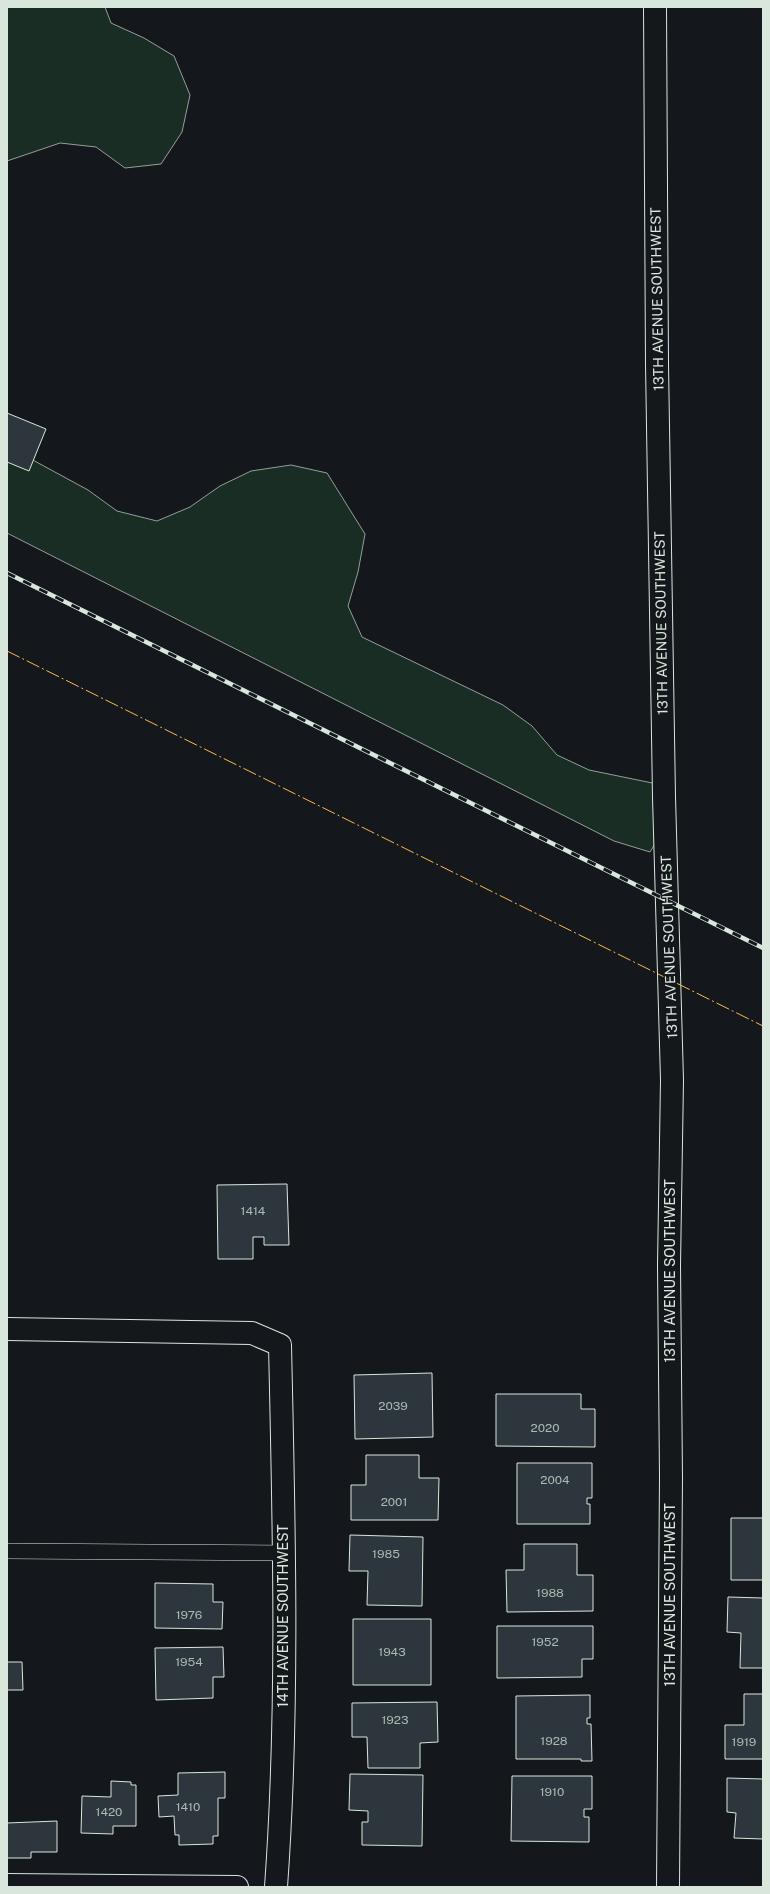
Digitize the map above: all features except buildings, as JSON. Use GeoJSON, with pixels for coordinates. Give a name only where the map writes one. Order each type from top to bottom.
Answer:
{"type":"FeatureCollection","features":[{"type":"Feature","properties":{"kind":"street","name":"13TH AVENUE SOUTHWEST"},"geometry":{"type":"LineString","coordinates":[[655,7],[657,348],[664,758],[672,1080],[669,1265],[671,1477],[668,1887]]}},
{"type":"Feature","properties":{"kind":"street","name":"14TH AVENUE SOUTHWEST"},"geometry":{"type":"LineString","coordinates":[[7,1330],[252,1333],[280,1345],[284,1553],[281,1813],[276,1887]]}},
{"type":"Feature","properties":{"kind":"street"},"geometry":{"type":"LineString","coordinates":[[7,1885],[238,1887]]}},
{"type":"Feature","properties":{"kind":"lane"},"geometry":{"type":"LineString","coordinates":[[7,1551],[284,1553]]}},
{"type":"Feature","properties":{"kind":"green space"},"geometry":{"type":"Polygon","coordinates":[[[7,7],[105,7],[111,23],[144,38],[174,56],[190,95],[182,132],[161,164],[125,168],[96,147],[60,143],[7,161],[7,7]]]}},
{"type":"Feature","properties":{"kind":"green space"},"geometry":{"type":"Polygon","coordinates":[[[7,446],[88,490],[117,511],[157,521],[190,507],[220,486],[251,471],[291,465],[327,473],[365,534],[358,572],[348,606],[362,637],[503,705],[532,726],[557,755],[589,770],[662,785],[669,821],[650,852],[614,841],[7,533],[7,446]]]}},
{"type":"Feature","properties":{"kind":"railway"},"geometry":{"type":"LineString","coordinates":[[7,573],[763,948]]}},
{"type":"Feature","properties":{"kind":"power"},"geometry":{"type":"LineString","coordinates":[[7,651],[763,1026]]}}]}
